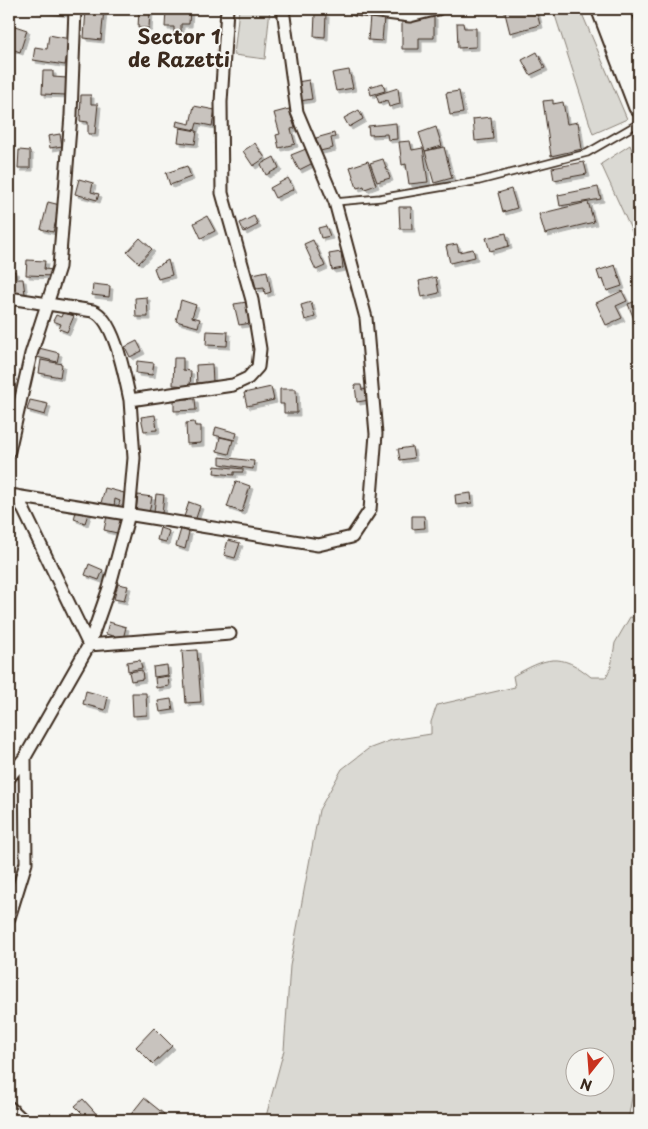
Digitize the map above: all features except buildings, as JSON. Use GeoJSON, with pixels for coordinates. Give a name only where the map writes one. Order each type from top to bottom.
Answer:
{"type":"FeatureCollection","features":[{"type":"Feature","properties":{"kind":"highway"},"geometry":{"type":"LineString","coordinates":[[602,9],[639,106]]}},
{"type":"Feature","properties":{"kind":"highway"},"geometry":{"type":"LineString","coordinates":[[623,13],[639,62]]}},
{"type":"Feature","properties":{"kind":"street"},"geometry":{"type":"LineString","coordinates":[[9,451],[31,354],[59,267],[72,115],[75,9]]}},
{"type":"Feature","properties":{"kind":"street"},"geometry":{"type":"LineString","coordinates":[[130,400],[233,385],[248,378],[258,367],[260,349],[252,300],[222,193],[221,102],[227,9]]}},
{"type":"Feature","properties":{"kind":"street"},"geometry":{"type":"LineString","coordinates":[[13,496],[318,545],[352,537],[370,510],[376,434],[366,318],[335,202],[297,112],[283,9]]}},
{"type":"Feature","properties":{"kind":"street"},"geometry":{"type":"LineString","coordinates":[[355,9],[410,16],[438,9]]}},
{"type":"Feature","properties":{"kind":"street"},"geometry":{"type":"LineString","coordinates":[[9,298],[48,302],[93,310],[103,317],[120,357],[130,400],[134,458],[129,514],[109,588],[89,645],[25,757],[9,778]]}},
{"type":"Feature","properties":{"kind":"street"},"geometry":{"type":"LineString","coordinates":[[13,496],[89,645]]}},
{"type":"Feature","properties":{"kind":"street"},"geometry":{"type":"LineString","coordinates":[[89,645],[230,634]]}},
{"type":"Feature","properties":{"kind":"street"},"geometry":{"type":"LineString","coordinates":[[9,918],[26,863],[25,757]]}},
{"type":"Feature","properties":{"kind":"street"},"geometry":{"type":"LineString","coordinates":[[9,1107],[23,1120]]}},
{"type":"Feature","properties":{"kind":"lane"},"geometry":{"type":"LineString","coordinates":[[335,202],[380,198],[470,182],[587,153],[639,123]]}},
{"type":"Feature","properties":{"kind":"shaded area"},"geometry":{"type":"Polygon","coordinates":[[[239,9],[270,9],[265,59],[234,55],[239,9]]]}},
{"type":"Feature","properties":{"kind":"shaded area"},"geometry":{"type":"Polygon","coordinates":[[[553,9],[580,9],[627,119],[593,134],[553,9]]]}},
{"type":"Feature","properties":{"kind":"shaded area"},"geometry":{"type":"Polygon","coordinates":[[[630,145],[639,169],[639,247],[601,164],[630,145]]]}},
{"type":"Feature","properties":{"kind":"shaded area"},"geometry":{"type":"Polygon","coordinates":[[[630,617],[639,619],[639,1058],[628,1120],[265,1120],[284,1050],[290,966],[319,810],[342,769],[368,749],[392,740],[431,734],[431,722],[437,705],[515,687],[513,676],[535,665],[553,660],[561,661],[570,663],[591,677],[606,677],[611,667],[615,643],[630,617]]]}},
{"type":"Feature","properties":{"kind":"district","name":"Sector 1 de Razetti"},"geometry":{"type":"Point","coordinates":[179,48]}}]}
